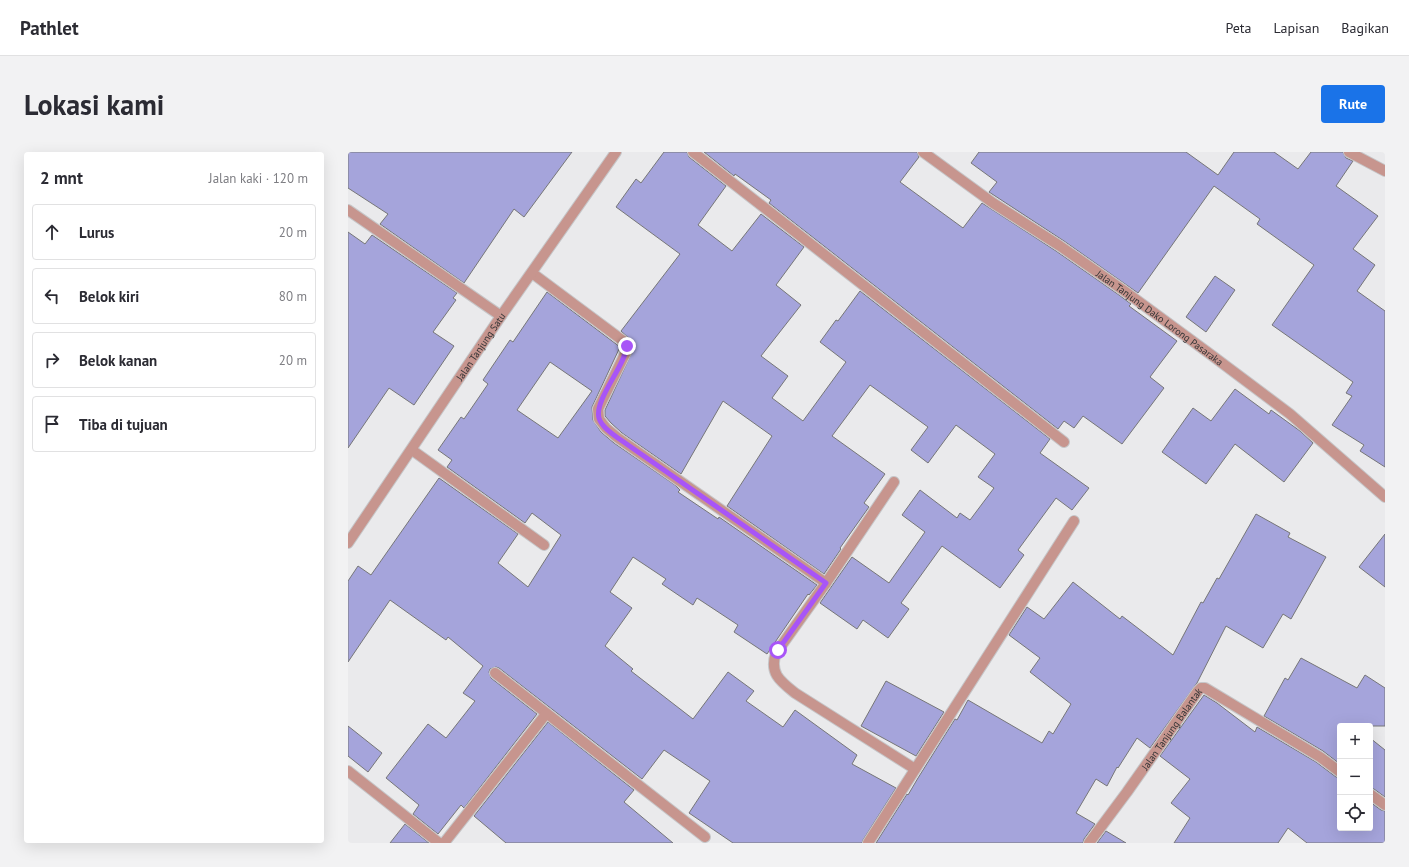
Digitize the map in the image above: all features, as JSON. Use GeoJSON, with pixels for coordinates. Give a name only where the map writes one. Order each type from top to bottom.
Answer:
{"type":"FeatureCollection","features":[{"type":"Feature","properties":{"kind":"street","name":"Jalan Tanjung Satu"},"geometry":{"type":"LineString","coordinates":[[348,543],[501,316],[616,152]]}},
{"type":"Feature","properties":{"kind":"street"},"geometry":{"type":"LineString","coordinates":[[693,152],[1064,442]]}},
{"type":"Feature","properties":{"kind":"street","name":"Jalan Tanjung Dako Lorong Pasaraka"},"geometry":{"type":"LineString","coordinates":[[923,152],[993,204],[1060,246],[1123,290],[1290,414],[1385,497]]}},
{"type":"Feature","properties":{"kind":"street"},"geometry":{"type":"LineString","coordinates":[[1349,152],[1385,171]]}},
{"type":"Feature","properties":{"kind":"street"},"geometry":{"type":"LineString","coordinates":[[348,210],[501,316]]}},
{"type":"Feature","properties":{"kind":"street"},"geometry":{"type":"LineString","coordinates":[[532,273],[626,343],[627,346],[624,356],[598,408],[599,419],[606,428],[618,438],[826,583]]}},
{"type":"Feature","properties":{"kind":"street"},"geometry":{"type":"LineString","coordinates":[[412,450],[544,545]]}},
{"type":"Feature","properties":{"kind":"street"},"geometry":{"type":"LineString","coordinates":[[894,482],[826,583],[776,653],[773,664],[782,683],[795,693],[915,769]]}},
{"type":"Feature","properties":{"kind":"street"},"geometry":{"type":"LineString","coordinates":[[868,843],[1074,521]]}},
{"type":"Feature","properties":{"kind":"street"},"geometry":{"type":"LineString","coordinates":[[495,673],[705,837]]}},
{"type":"Feature","properties":{"kind":"street","name":"Jalan Tanjung Balantak"},"geometry":{"type":"LineString","coordinates":[[1089,843],[1201,688],[1205,688],[1320,757],[1337,770]]}},
{"type":"Feature","properties":{"kind":"street"},"geometry":{"type":"LineString","coordinates":[[444,843],[546,714]]}},
{"type":"Feature","properties":{"kind":"street"},"geometry":{"type":"LineString","coordinates":[[348,770],[439,843]]}},
{"type":"Feature","properties":{"kind":"street"},"geometry":{"type":"LineString","coordinates":[[1371,795],[1385,805]]}},
{"type":"Feature","properties":{"kind":"building"},"geometry":{"type":"Polygon","coordinates":[[[348,152],[572,152],[524,217],[514,209],[464,283],[380,224],[388,214],[348,188],[348,152]]]}},
{"type":"Feature","properties":{"kind":"building"},"geometry":{"type":"Polygon","coordinates":[[[664,152],[687,152],[689,157],[726,186],[698,225],[732,251],[761,214],[804,247],[776,285],[801,305],[761,356],[788,376],[772,398],[803,421],[846,362],[820,342],[836,320],[838,321],[860,291],[1050,439],[1040,453],[1089,488],[1072,510],[1056,498],[1018,550],[1024,555],[1000,588],[942,546],[901,603],[909,609],[888,638],[863,620],[857,629],[820,603],[852,557],[889,583],[925,532],[902,515],[920,490],[957,518],[960,513],[970,520],[994,488],[978,477],[995,454],[956,425],[928,463],[911,450],[928,427],[870,385],[832,436],[885,474],[864,503],[869,507],[840,548],[841,549],[824,574],[727,506],[772,436],[723,401],[681,474],[622,433],[605,416],[605,410],[633,350],[632,341],[621,331],[680,254],[616,207],[636,179],[641,183],[664,152]]]}},
{"type":"Feature","properties":{"kind":"building"},"geometry":{"type":"Polygon","coordinates":[[[704,152],[917,152],[919,157],[900,182],[963,228],[982,203],[1056,251],[1119,295],[1131,304],[1129,306],[1177,341],[1150,377],[1164,388],[1122,444],[1083,416],[1074,428],[1064,421],[1058,429],[769,203],[771,200],[735,174],[734,176],[704,152]]]}},
{"type":"Feature","properties":{"kind":"building"},"geometry":{"type":"Polygon","coordinates":[[[979,152],[1186,152],[1218,175],[1234,152],[1274,152],[1298,169],[1311,152],[1343,152],[1346,158],[1353,161],[1336,186],[1378,216],[1353,249],[1375,265],[1357,291],[1385,311],[1385,467],[1360,451],[1364,445],[1332,425],[1352,396],[1346,393],[1353,382],[1272,325],[1314,265],[1257,224],[1260,219],[1214,186],[1138,293],[1064,241],[989,192],[997,182],[971,163],[979,152]]]}},
{"type":"Feature","properties":{"kind":"building"},"geometry":{"type":"Polygon","coordinates":[[[348,232],[365,244],[372,235],[457,293],[453,298],[456,300],[433,332],[454,346],[414,405],[389,388],[348,448],[348,232]]]}},
{"type":"Feature","properties":{"kind":"building"},"geometry":{"type":"Polygon","coordinates":[[[1215,276],[1235,290],[1206,332],[1186,317],[1215,276]]]}},
{"type":"Feature","properties":{"kind":"building"},"geometry":{"type":"Polygon","coordinates":[[[547,292],[620,347],[592,407],[593,420],[601,432],[614,443],[675,485],[680,490],[678,492],[718,519],[719,517],[817,585],[809,595],[808,594],[767,654],[734,632],[738,625],[697,598],[693,605],[662,584],[666,579],[633,557],[610,592],[632,608],[605,646],[633,669],[631,671],[693,719],[728,672],[754,691],[746,701],[783,727],[795,710],[857,755],[852,764],[896,788],[862,843],[733,843],[689,813],[710,781],[664,750],[642,779],[496,667],[490,669],[489,672],[491,678],[537,714],[464,808],[461,805],[438,834],[413,814],[419,805],[386,778],[428,724],[446,738],[475,701],[463,693],[483,666],[448,637],[446,640],[390,600],[348,662],[348,581],[358,566],[371,575],[439,478],[518,534],[498,563],[528,587],[561,535],[532,513],[525,523],[447,467],[452,460],[438,450],[461,417],[464,419],[488,384],[483,380],[510,340],[513,342],[547,292]],[[550,362],[517,410],[558,438],[592,391],[550,362]]]}},
{"type":"Feature","properties":{"kind":"building"},"geometry":{"type":"Polygon","coordinates":[[[1235,389],[1269,414],[1271,410],[1300,431],[1313,443],[1284,482],[1235,444],[1206,484],[1162,452],[1193,408],[1211,421],[1235,389]]]}},
{"type":"Feature","properties":{"kind":"building"},"geometry":{"type":"Polygon","coordinates":[[[1256,514],[1290,533],[1288,537],[1326,557],[1291,619],[1283,614],[1263,648],[1226,626],[1197,683],[1150,748],[1137,738],[1118,768],[1117,767],[1107,786],[1096,779],[1076,813],[1095,824],[1084,839],[1083,843],[876,843],[955,719],[957,720],[968,700],[1042,743],[1049,731],[1053,734],[1071,704],[1030,672],[1040,658],[1009,635],[1027,607],[1044,619],[1073,582],[1120,619],[1122,616],[1173,655],[1201,602],[1203,603],[1217,578],[1219,579],[1256,514]]]}},
{"type":"Feature","properties":{"kind":"building"},"geometry":{"type":"Polygon","coordinates":[[[1385,534],[1385,587],[1359,567],[1385,534]]]}},
{"type":"Feature","properties":{"kind":"building"},"geometry":{"type":"Polygon","coordinates":[[[1301,658],[1357,688],[1365,675],[1385,688],[1385,726],[1373,726],[1373,723],[1337,723],[1337,762],[1323,751],[1264,716],[1285,678],[1288,680],[1301,658]]]}},
{"type":"Feature","properties":{"kind":"building"},"geometry":{"type":"Polygon","coordinates":[[[886,681],[944,712],[916,756],[861,726],[886,681]]]}},
{"type":"Feature","properties":{"kind":"building"},"geometry":{"type":"Polygon","coordinates":[[[1204,695],[1255,732],[1257,727],[1316,762],[1337,777],[1337,831],[1373,831],[1373,804],[1385,811],[1385,843],[1307,843],[1288,828],[1278,843],[1174,843],[1190,818],[1171,803],[1190,779],[1160,756],[1204,695]]]}},
{"type":"Feature","properties":{"kind":"building"},"geometry":{"type":"Polygon","coordinates":[[[548,722],[634,790],[624,802],[673,843],[506,843],[474,816],[548,722]]]}},
{"type":"Feature","properties":{"kind":"building"},"geometry":{"type":"Polygon","coordinates":[[[348,726],[382,753],[368,772],[348,756],[348,726]]]}},
{"type":"Feature","properties":{"kind":"building"},"geometry":{"type":"Polygon","coordinates":[[[1373,740],[1385,750],[1385,797],[1374,789],[1373,740]]]}},
{"type":"Feature","properties":{"kind":"building"},"geometry":{"type":"Polygon","coordinates":[[[405,824],[429,843],[390,843],[405,824]]]}},
{"type":"Feature","properties":{"kind":"building"},"geometry":{"type":"Polygon","coordinates":[[[1106,831],[1126,843],[1097,843],[1106,831]]]}},
{"type":"Feature","properties":{"kind":"route"},"geometry":{"type":"LineString","coordinates":[[627,346],[627,350],[598,408],[599,419],[606,428],[618,438],[826,583],[778,650]]}}]}
